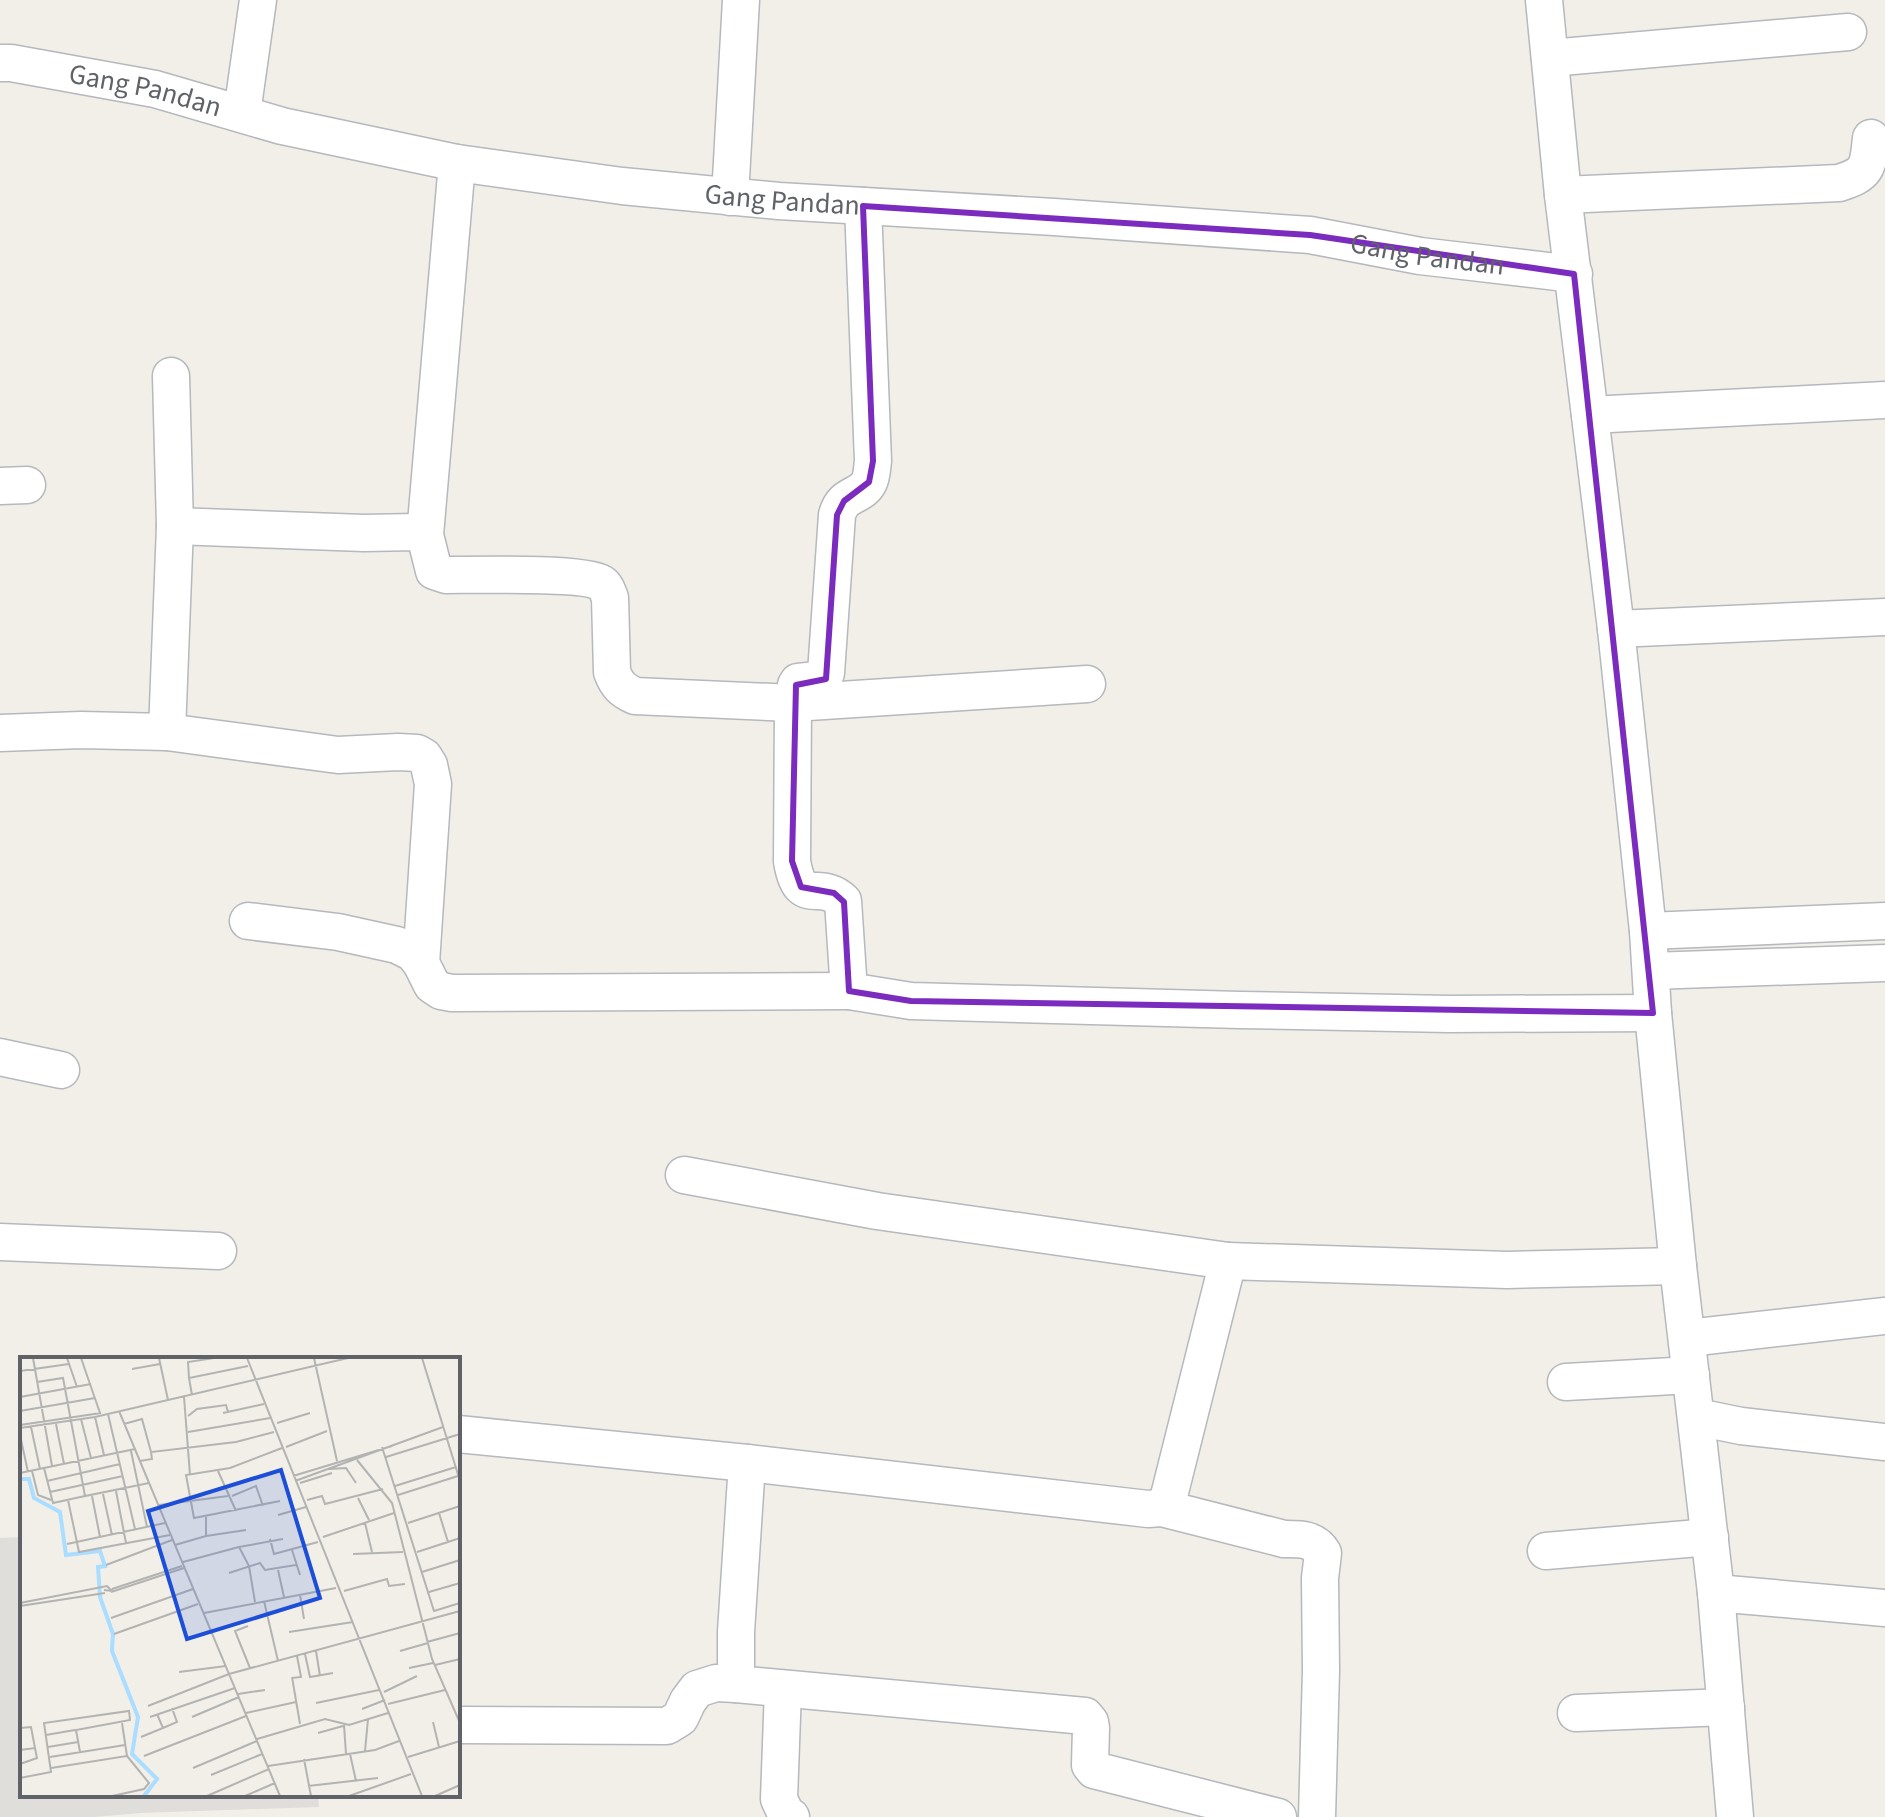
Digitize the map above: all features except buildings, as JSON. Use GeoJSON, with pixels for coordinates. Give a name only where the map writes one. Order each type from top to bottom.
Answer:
{"type":"FeatureCollection","features":[{"type":"Feature","properties":{"kind":"street"},"geometry":{"type":"LineString","coordinates":[[242,113],[258,0]]}},
{"type":"Feature","properties":{"kind":"street"},"geometry":{"type":"LineString","coordinates":[[730,197],[741,0]]}},
{"type":"Feature","properties":{"kind":"street"},"geometry":{"type":"LineString","coordinates":[[1544,0],[1563,195],[1616,629],[1648,931],[1653,1013],[1678,1266],[1716,1593],[1735,1817]]}},
{"type":"Feature","properties":{"kind":"street"},"geometry":{"type":"LineString","coordinates":[[1550,58],[1848,32]]}},
{"type":"Feature","properties":{"kind":"street","name":"Gang Pandan"},"geometry":{"type":"LineString","coordinates":[[0,63],[155,89],[282,126],[457,163],[622,186],[730,197],[1310,235],[1420,256],[1574,274]]}},
{"type":"Feature","properties":{"kind":"street"},"geometry":{"type":"LineString","coordinates":[[1563,195],[1839,183],[1853,179],[1868,164],[1871,138]]}},
{"type":"Feature","properties":{"kind":"street"},"geometry":{"type":"LineString","coordinates":[[457,163],[425,535],[434,571],[446,575],[579,577],[601,583],[610,598],[612,672],[615,682],[635,696],[793,703],[1087,684]]}},
{"type":"Feature","properties":{"kind":"street"},"geometry":{"type":"LineString","coordinates":[[849,991],[843,901],[832,892],[805,890],[794,875],[793,703],[798,682],[817,680],[826,673],[839,505],[866,487],[871,476],[873,461],[863,206]]}},
{"type":"Feature","properties":{"kind":"street"},"geometry":{"type":"LineString","coordinates":[[167,732],[175,526],[171,376]]}},
{"type":"Feature","properties":{"kind":"street"},"geometry":{"type":"LineString","coordinates":[[1590,415],[1885,400]]}},
{"type":"Feature","properties":{"kind":"street"},"geometry":{"type":"LineString","coordinates":[[175,526],[416,532],[425,535]]}},
{"type":"Feature","properties":{"kind":"street"},"geometry":{"type":"LineString","coordinates":[[1616,629],[1885,617]]}},
{"type":"Feature","properties":{"kind":"street"},"geometry":{"type":"LineString","coordinates":[[0,733],[81,730],[167,732],[338,755],[417,753],[429,765],[433,784],[421,963]]}},
{"type":"Feature","properties":{"kind":"street"},"geometry":{"type":"LineString","coordinates":[[248,921],[338,932],[397,945],[413,953],[432,985],[452,993],[849,991],[911,1001],[1270,1011],[1653,1013]]}},
{"type":"Feature","properties":{"kind":"street"},"geometry":{"type":"LineString","coordinates":[[1648,931],[1885,921]]}},
{"type":"Feature","properties":{"kind":"street"},"geometry":{"type":"LineString","coordinates":[[1651,971],[1885,963]]}},
{"type":"Feature","properties":{"kind":"street"},"geometry":{"type":"LineString","coordinates":[[0,1057],[61,1070]]}},
{"type":"Feature","properties":{"kind":"street"},"geometry":{"type":"LineString","coordinates":[[684,1175],[877,1211],[1228,1261],[1507,1270],[1678,1266]]}},
{"type":"Feature","properties":{"kind":"street"},"geometry":{"type":"LineString","coordinates":[[0,1242],[218,1251]]}},
{"type":"Feature","properties":{"kind":"street"},"geometry":{"type":"LineString","coordinates":[[1162,1508],[1169,1496],[1228,1261]]}},
{"type":"Feature","properties":{"kind":"street"},"geometry":{"type":"LineString","coordinates":[[1688,1338],[1885,1316]]}},
{"type":"Feature","properties":{"kind":"street"},"geometry":{"type":"LineString","coordinates":[[1566,1382],[1691,1375]]}},
{"type":"Feature","properties":{"kind":"street"},"geometry":{"type":"LineString","coordinates":[[1697,1417],[1741,1426],[1885,1442]]}},
{"type":"Feature","properties":{"kind":"street"},"geometry":{"type":"LineString","coordinates":[[460,1434],[1148,1509],[1162,1508],[1317,1545],[1321,1550],[1317,1817]]}},
{"type":"Feature","properties":{"kind":"street"},"geometry":{"type":"LineString","coordinates":[[736,1684],[736,1632],[747,1463]]}},
{"type":"Feature","properties":{"kind":"street"},"geometry":{"type":"LineString","coordinates":[[1546,1551],[1710,1537]]}},
{"type":"Feature","properties":{"kind":"street"},"geometry":{"type":"LineString","coordinates":[[1716,1593],[1885,1608]]}},
{"type":"Feature","properties":{"kind":"street"},"geometry":{"type":"LineString","coordinates":[[460,1725],[667,1726],[680,1718],[697,1689],[716,1683],[1085,1716],[1091,1728],[1090,1765],[1094,1770],[1278,1817]]}},
{"type":"Feature","properties":{"kind":"street"},"geometry":{"type":"LineString","coordinates":[[783,1689],[779,1799],[786,1814],[791,1817]]}},
{"type":"Feature","properties":{"kind":"street"},"geometry":{"type":"LineString","coordinates":[[1576,1713],[1726,1707]]}},
{"type":"Feature","properties":{"kind":"highlighted area"},"geometry":{"type":"Polygon","coordinates":[[[863,206],[1310,235],[1574,274],[1653,1013],[911,1001],[849,991],[844,902],[834,893],[801,887],[792,861],[796,685],[826,679],[837,515],[844,501],[869,482],[873,461],[863,206]]]}},
{"type":"Feature","properties":{"kind":"shaded area"},"geometry":{"type":"Polygon","coordinates":[[[20,1537],[20,1797],[318,1797],[319,1807],[94,1817],[0,1817],[0,1538],[20,1537]]]}}]}
